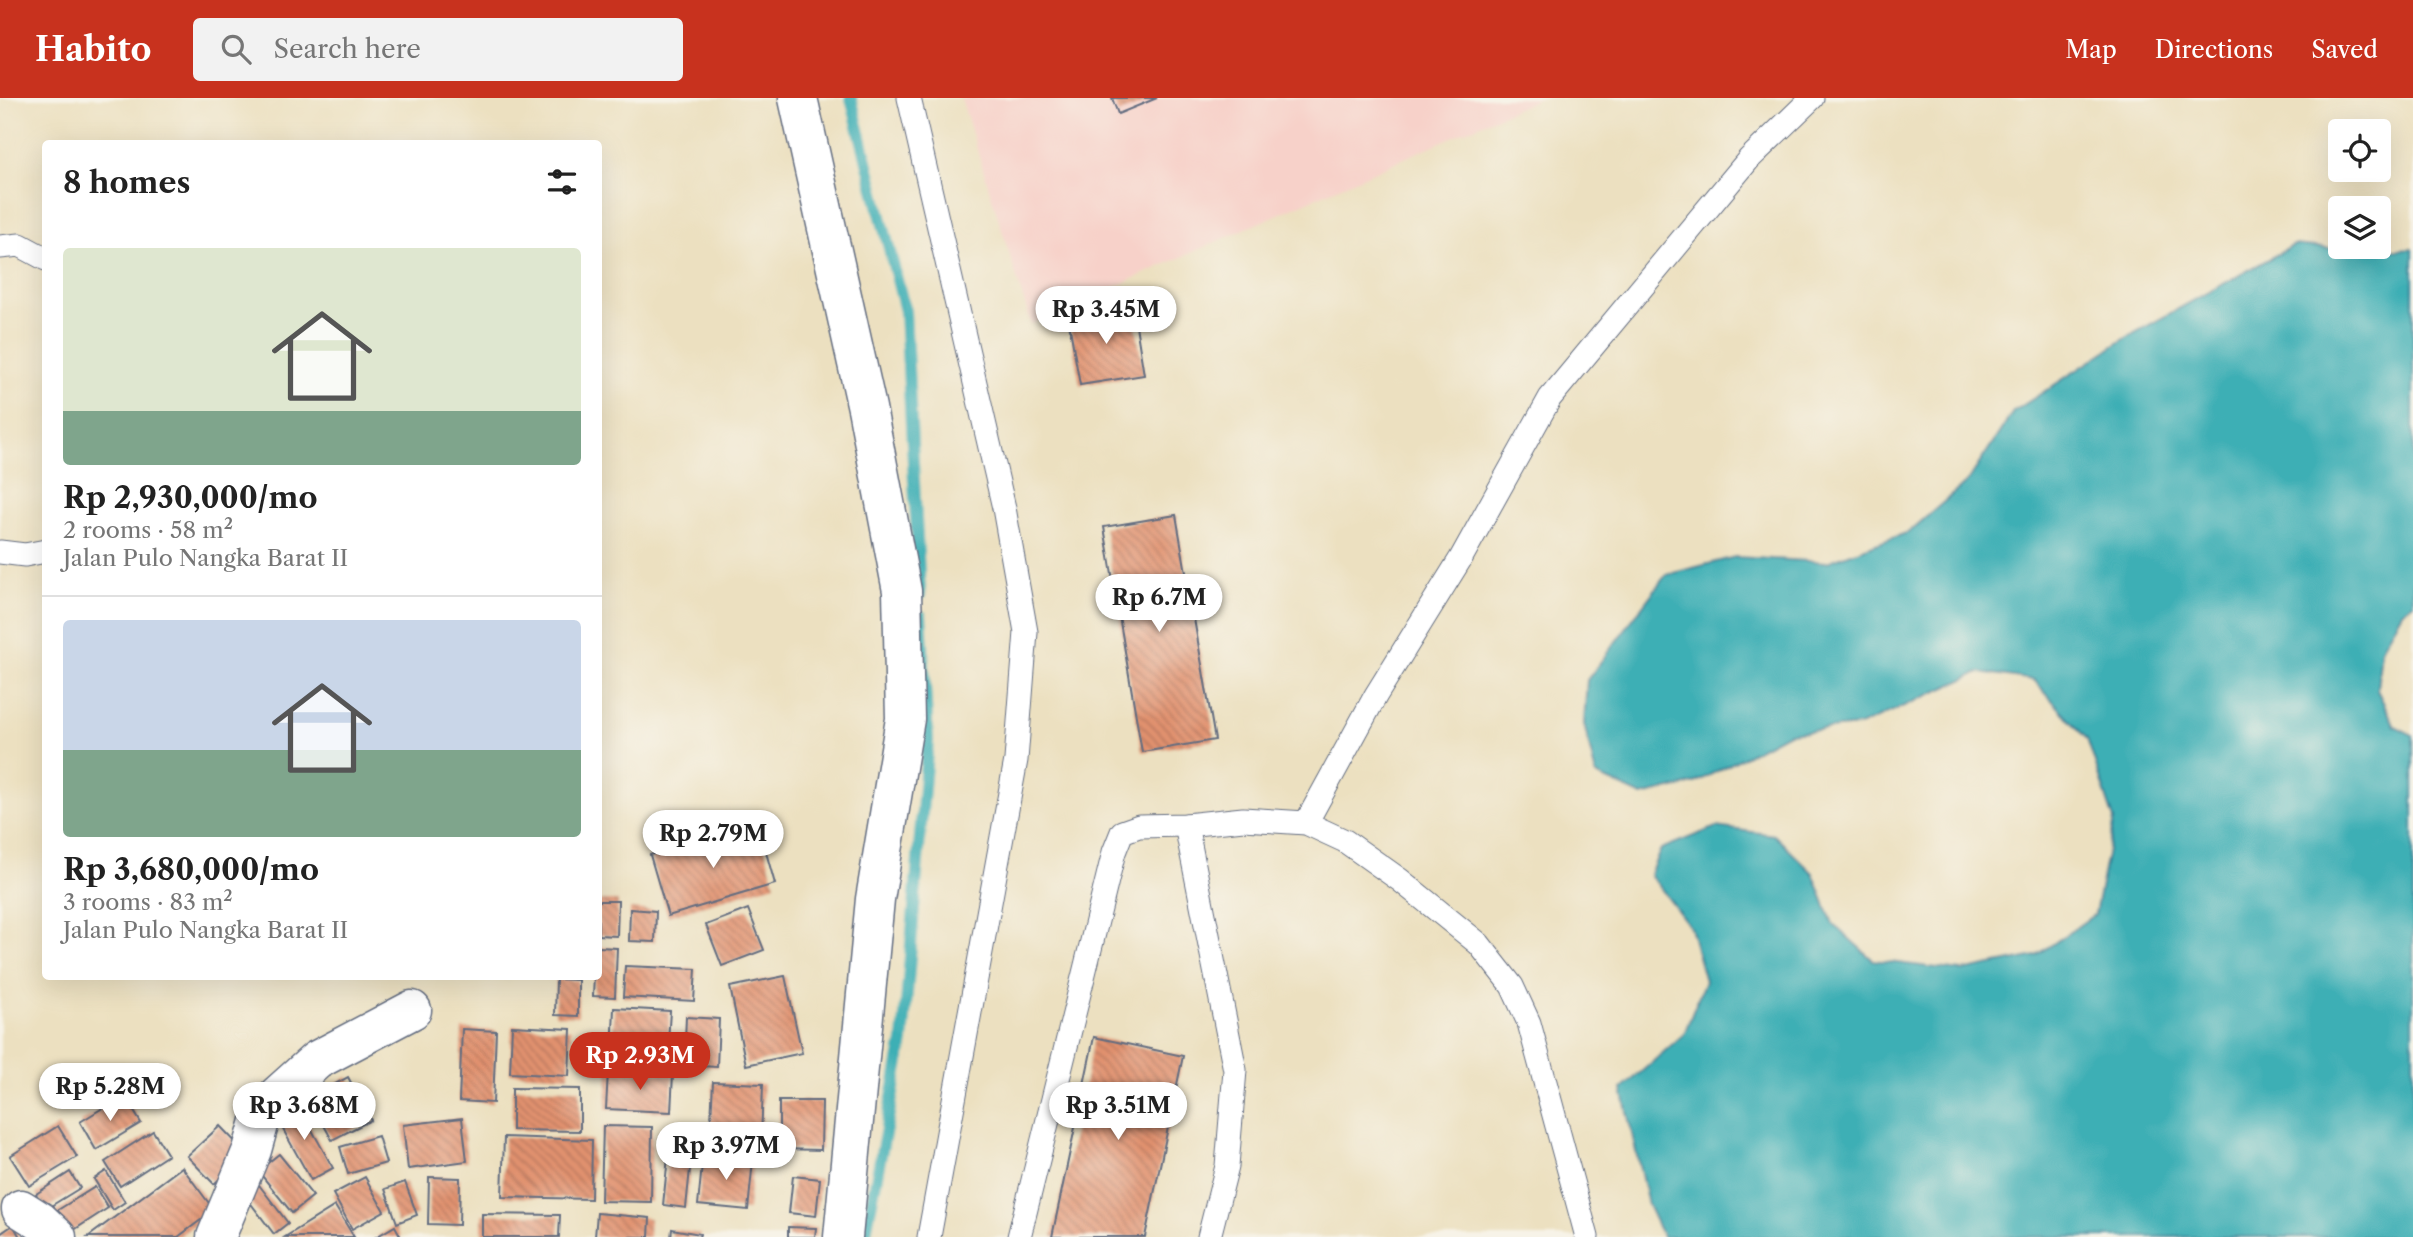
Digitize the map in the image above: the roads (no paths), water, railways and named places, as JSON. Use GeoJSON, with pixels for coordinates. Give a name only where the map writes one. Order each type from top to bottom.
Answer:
{"type":"FeatureCollection","features":[{"type":"Feature","properties":{"kind":"street"},"geometry":{"type":"LineString","coordinates":[[798,98],[867,408],[902,591],[905,719],[874,899],[843,1237]]}},
{"type":"Feature","properties":{"kind":"street"},"geometry":{"type":"LineString","coordinates":[[216,1237],[252,1150],[262,1114],[278,1095],[317,1060],[412,1010]]}},
{"type":"Feature","properties":{"kind":"street"},"geometry":{"type":"LineString","coordinates":[[20,1209],[40,1221],[57,1237]]}},
{"type":"Feature","properties":{"kind":"lane"},"geometry":{"type":"LineString","coordinates":[[909,98],[1004,508],[1026,632],[1016,760],[929,1237]]}},
{"type":"Feature","properties":{"kind":"lane"},"geometry":{"type":"LineString","coordinates":[[1306,823],[1376,695],[1461,558],[1550,398],[1749,159],[1812,98]]}},
{"type":"Feature","properties":{"kind":"lane"},"geometry":{"type":"LineString","coordinates":[[0,247],[20,245],[42,257]]}},
{"type":"Feature","properties":{"kind":"lane"},"geometry":{"type":"LineString","coordinates":[[0,552],[25,555],[42,552]]}},
{"type":"Feature","properties":{"kind":"lane"},"geometry":{"type":"LineString","coordinates":[[1019,1237],[1114,852],[1122,832],[1139,826],[1186,825],[1243,819],[1306,823],[1345,841],[1400,880],[1479,944],[1512,986],[1529,1023],[1587,1237]]}},
{"type":"Feature","properties":{"kind":"lane"},"geometry":{"type":"LineString","coordinates":[[1186,825],[1235,1070],[1227,1166],[1209,1237]]}},
{"type":"Feature","properties":{"kind":"water"},"geometry":{"type":"Polygon","coordinates":[[[2294,245],[2328,248],[2328,259],[2391,259],[2391,250],[2413,249],[2413,603],[2402,612],[2381,649],[2377,690],[2395,726],[2413,735],[2413,1237],[1663,1237],[1648,1205],[1622,1089],[1684,1034],[1705,981],[1690,927],[1650,874],[1661,849],[1716,827],[1774,835],[1813,873],[1833,924],[1873,960],[1962,971],[2036,956],[2095,914],[2114,820],[2087,739],[2034,680],[1980,672],[1859,726],[1788,733],[1695,783],[1642,796],[1596,775],[1584,724],[1587,680],[1666,575],[1735,557],[1827,562],[1909,532],[1968,481],[2013,412],[2129,336],[2294,245]]]}},
{"type":"Feature","properties":{"kind":"waterway"},"geometry":{"type":"LineString","coordinates":[[851,98],[905,311],[920,594]]}},
{"type":"Feature","properties":{"kind":"waterway"},"geometry":{"type":"LineString","coordinates":[[865,1237],[903,1041],[928,740],[921,616]]}}]}
